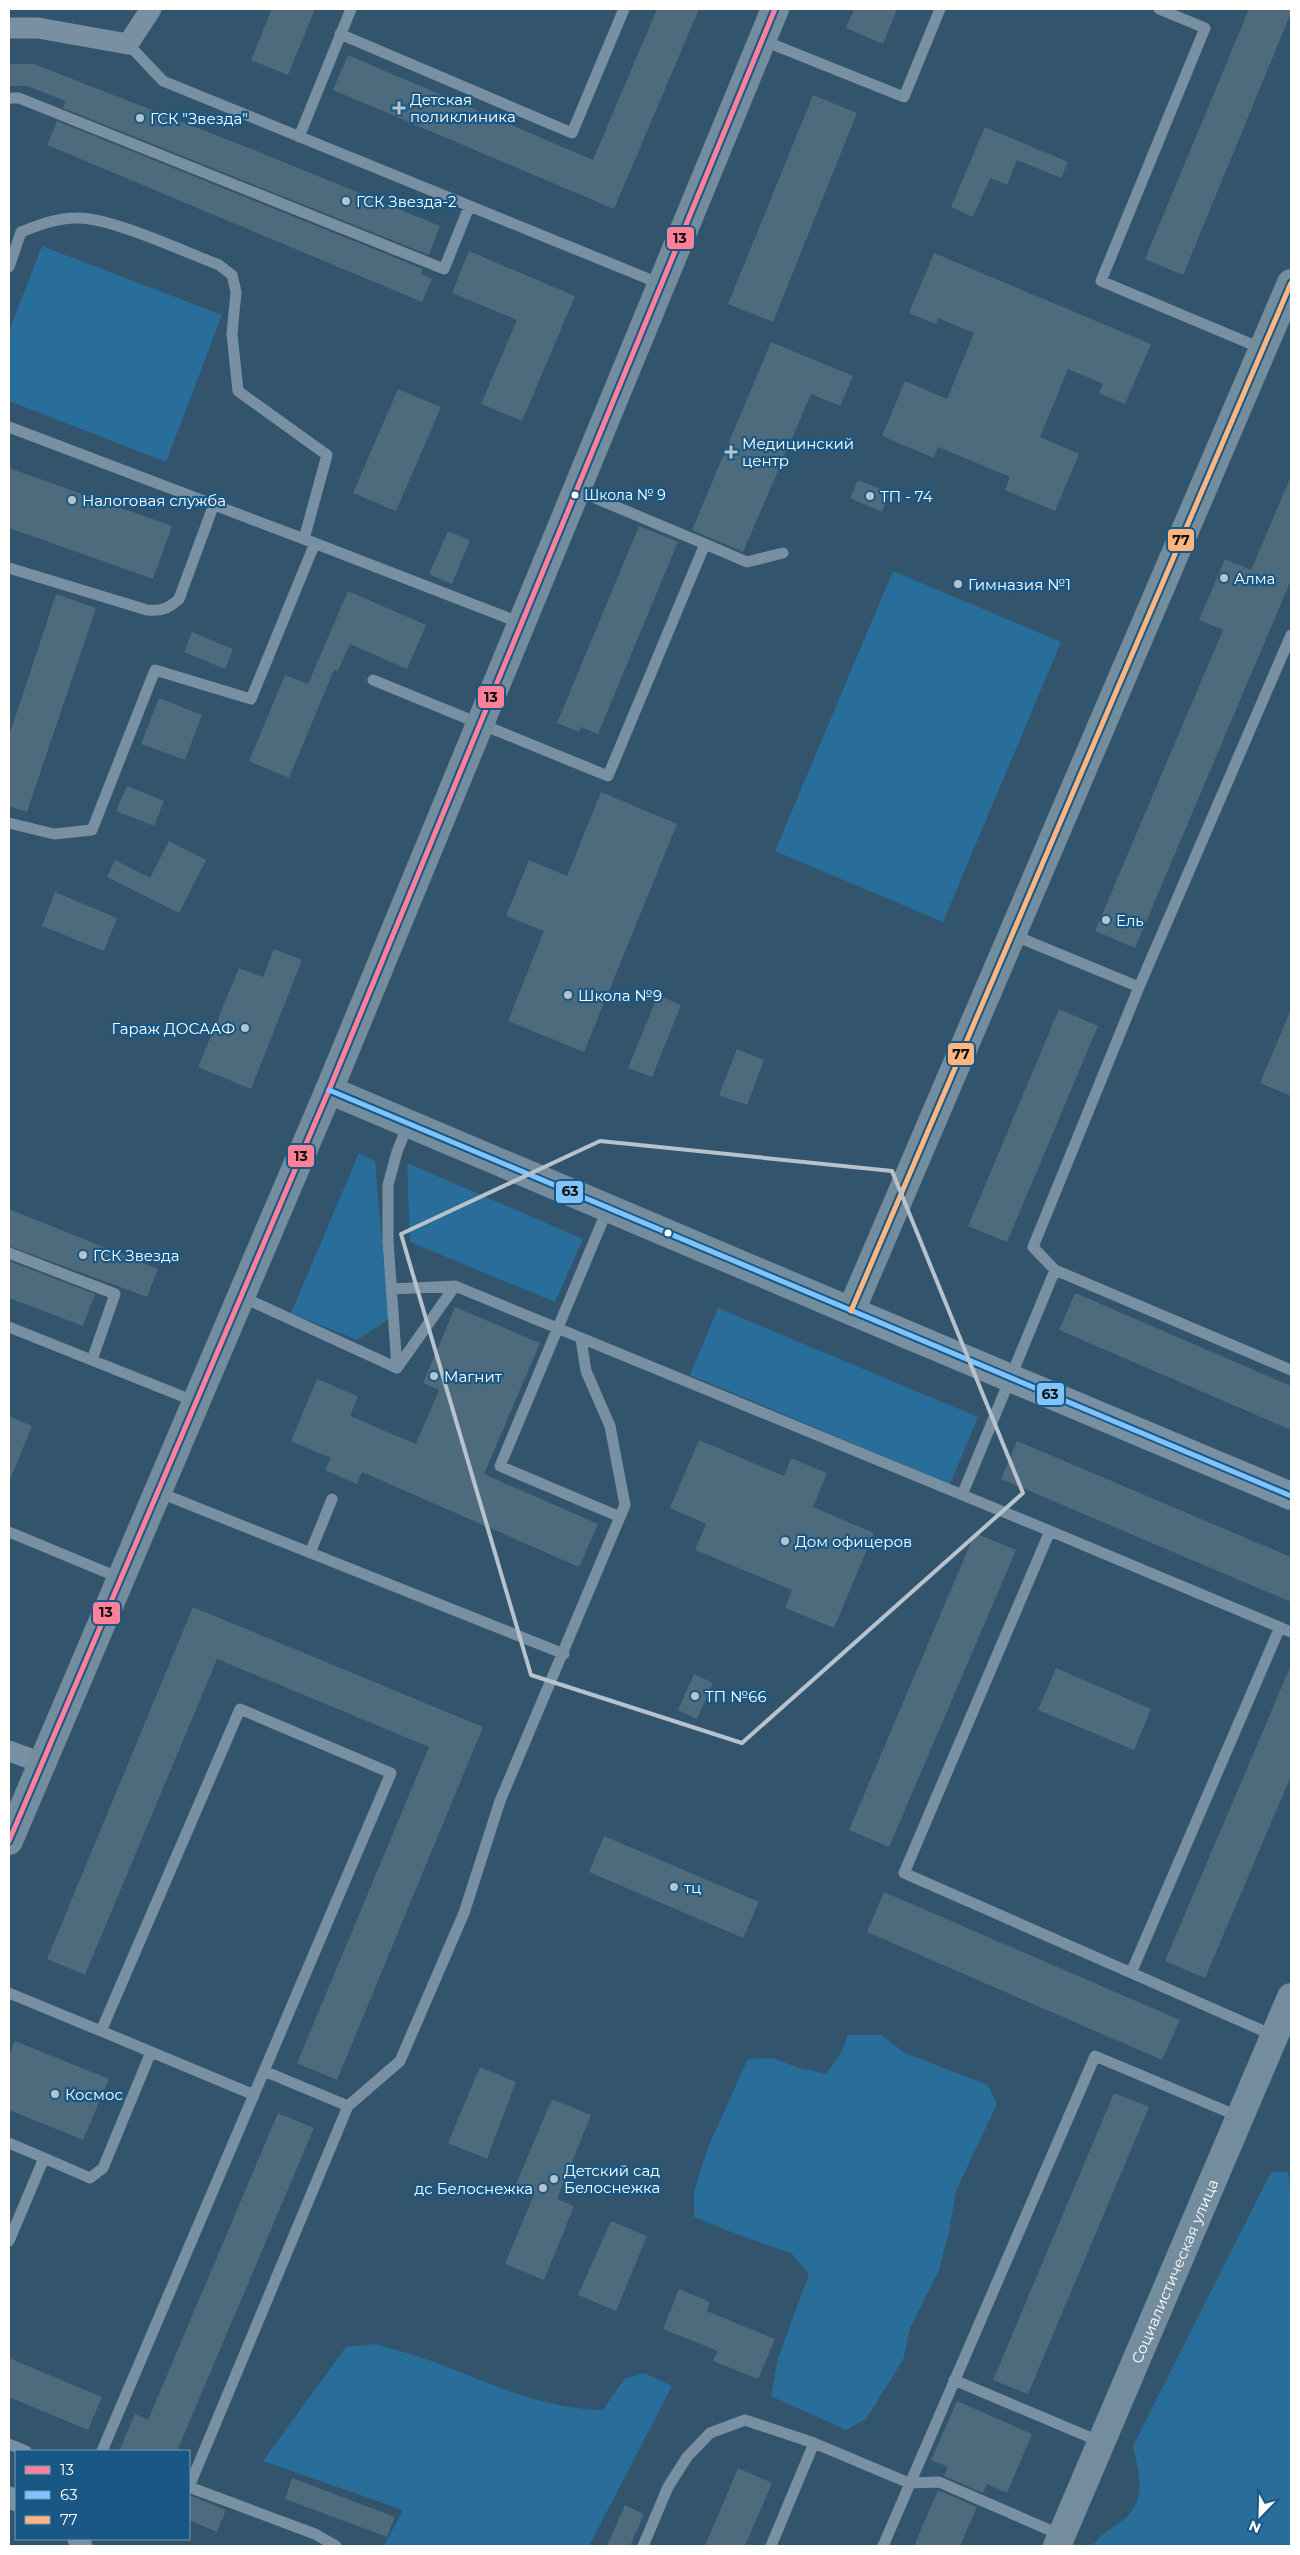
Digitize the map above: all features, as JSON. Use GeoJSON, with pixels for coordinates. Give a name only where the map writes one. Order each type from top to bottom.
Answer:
{"type":"FeatureCollection","features":[{"type":"Feature","properties":{"kind":"main road"},"geometry":{"type":"LineString","coordinates":[[9,1841],[194,1401],[329,1090],[775,9]]}},
{"type":"Feature","properties":{"kind":"main road"},"geometry":{"type":"LineString","coordinates":[[329,1090],[851,1311],[1291,283]]}},
{"type":"Feature","properties":{"kind":"main road","name":"Социалистическая улица"},"geometry":{"type":"LineString","coordinates":[[1059,2541],[1291,1997]]}},
{"type":"Feature","properties":{"kind":"street"},"geometry":{"type":"LineString","coordinates":[[9,28],[38,28],[128,44],[151,9]]}},
{"type":"Feature","properties":{"kind":"street"},"geometry":{"type":"LineString","coordinates":[[851,1311],[1291,1496]]}},
{"type":"Feature","properties":{"kind":"street"},"geometry":{"type":"LineString","coordinates":[[9,1751],[42,1763]]}},
{"type":"Feature","properties":{"kind":"lane"},"geometry":{"type":"LineString","coordinates":[[299,137],[351,9]]}},
{"type":"Feature","properties":{"kind":"lane"},"geometry":{"type":"LineString","coordinates":[[340,34],[572,133],[624,9]]}},
{"type":"Feature","properties":{"kind":"lane"},"geometry":{"type":"LineString","coordinates":[[762,40],[904,97],[940,9]]}},
{"type":"Feature","properties":{"kind":"lane"},"geometry":{"type":"LineString","coordinates":[[1159,9],[1205,28],[1101,280],[1264,349]]}},
{"type":"Feature","properties":{"kind":"lane"},"geometry":{"type":"LineString","coordinates":[[128,44],[163,81],[661,284]]}},
{"type":"Feature","properties":{"kind":"lane"},"geometry":{"type":"LineString","coordinates":[[9,98],[19,98],[444,270],[469,207]]}},
{"type":"Feature","properties":{"kind":"lane"},"geometry":{"type":"LineString","coordinates":[[9,267],[21,232],[48,221],[78,218],[116,226],[219,265],[232,276],[236,292],[232,334],[238,391],[327,455],[309,541],[251,699],[155,670],[92,830],[54,834],[9,823]]}},
{"type":"Feature","properties":{"kind":"lane"},"geometry":{"type":"LineString","coordinates":[[9,427],[521,623]]}},
{"type":"Feature","properties":{"kind":"lane"},"geometry":{"type":"LineString","coordinates":[[576,490],[747,562],[783,553]]}},
{"type":"Feature","properties":{"kind":"lane"},"geometry":{"type":"LineString","coordinates":[[9,568],[147,610],[160,611],[170,607],[179,599],[214,504]]}},
{"type":"Feature","properties":{"kind":"lane"},"geometry":{"type":"LineString","coordinates":[[373,680],[608,776],[705,544]]}},
{"type":"Feature","properties":{"kind":"lane"},"geometry":{"type":"LineString","coordinates":[[1291,635],[1139,987],[1033,1246],[1055,1270],[1291,1370]]}},
{"type":"Feature","properties":{"kind":"lane"},"geometry":{"type":"LineString","coordinates":[[1013,935],[1139,987]]}},
{"type":"Feature","properties":{"kind":"lane"},"geometry":{"type":"LineString","coordinates":[[397,1368],[388,1186],[396,1152],[408,1124]]}},
{"type":"Feature","properties":{"kind":"lane"},"geometry":{"type":"LineString","coordinates":[[608,1208],[500,1466],[620,1517]]}},
{"type":"Feature","properties":{"kind":"lane"},"geometry":{"type":"LineString","coordinates":[[9,1253],[115,1294],[92,1360]]}},
{"type":"Feature","properties":{"kind":"lane"},"geometry":{"type":"LineString","coordinates":[[962,1495],[1055,1270]]}},
{"type":"Feature","properties":{"kind":"lane"},"geometry":{"type":"LineString","coordinates":[[392,1289],[455,1286],[1291,1632]]}},
{"type":"Feature","properties":{"kind":"lane"},"geometry":{"type":"LineString","coordinates":[[397,1368],[455,1286]]}},
{"type":"Feature","properties":{"kind":"lane"},"geometry":{"type":"LineString","coordinates":[[240,1296],[397,1368]]}},
{"type":"Feature","properties":{"kind":"lane"},"geometry":{"type":"LineString","coordinates":[[9,1327],[194,1401]]}},
{"type":"Feature","properties":{"kind":"lane"},"geometry":{"type":"LineString","coordinates":[[190,2485],[348,2106],[400,2062],[464,1913],[500,1801],[564,1654],[625,1505],[610,1426],[586,1371],[581,1338]]}},
{"type":"Feature","properties":{"kind":"lane"},"geometry":{"type":"LineString","coordinates":[[157,1491],[564,1654]]}},
{"type":"Feature","properties":{"kind":"lane"},"geometry":{"type":"LineString","coordinates":[[310,1552],[332,1499]]}},
{"type":"Feature","properties":{"kind":"lane"},"geometry":{"type":"LineString","coordinates":[[1050,1531],[904,1873],[1275,2036]]}},
{"type":"Feature","properties":{"kind":"lane"},"geometry":{"type":"LineString","coordinates":[[9,1532],[120,1578]]}},
{"type":"Feature","properties":{"kind":"lane"},"geometry":{"type":"LineString","coordinates":[[1131,1973],[1280,1627]]}},
{"type":"Feature","properties":{"kind":"lane"},"geometry":{"type":"LineString","coordinates":[[101,2031],[240,1709],[391,1773],[102,2450]]}},
{"type":"Feature","properties":{"kind":"lane"},"geometry":{"type":"LineString","coordinates":[[9,1993],[254,2094]]}},
{"type":"Feature","properties":{"kind":"lane"},"geometry":{"type":"LineString","coordinates":[[9,2143],[90,2178],[103,2168],[151,2052]]}},
{"type":"Feature","properties":{"kind":"lane"},"geometry":{"type":"LineString","coordinates":[[883,2546],[1095,2056],[1240,2117]]}},
{"type":"Feature","properties":{"kind":"lane"},"geometry":{"type":"LineString","coordinates":[[264,2071],[348,2106]]}},
{"type":"Feature","properties":{"kind":"lane"},"geometry":{"type":"LineString","coordinates":[[9,2241],[44,2158]]}},
{"type":"Feature","properties":{"kind":"lane"},"geometry":{"type":"LineString","coordinates":[[954,2380],[1101,2442]]}},
{"type":"Feature","properties":{"kind":"lane"},"geometry":{"type":"LineString","coordinates":[[643,2546],[668,2487],[687,2457],[710,2433],[745,2420],[814,2442],[909,2483],[939,2482],[1059,2541]]}},
{"type":"Feature","properties":{"kind":"lane"},"geometry":{"type":"LineString","coordinates":[[771,2546],[814,2442]]}},
{"type":"Feature","properties":{"kind":"lane"},"geometry":{"type":"LineString","coordinates":[[9,2444],[24,2450]]}},
{"type":"Feature","properties":{"kind":"lane"},"geometry":{"type":"LineString","coordinates":[[190,2487],[315,2534],[336,2546]]}},
{"type":"Feature","properties":{"kind":"highlighted area"},"geometry":{"type":"Polygon","coordinates":[[[600,1141],[892,1171],[1023,1493],[742,1743],[531,1675],[401,1234],[600,1141]]]}},
{"type":"Feature","properties":{"kind":"shaded area"},"geometry":{"type":"Polygon","coordinates":[[[42,246],[222,315],[166,462],[9,401],[9,331],[42,246]]]}},
{"type":"Feature","properties":{"kind":"shaded area"},"geometry":{"type":"Polygon","coordinates":[[[893,571],[1061,642],[943,922],[775,851],[893,571]]]}},
{"type":"Feature","properties":{"kind":"shaded area"},"geometry":{"type":"Polygon","coordinates":[[[359,1153],[375,1161],[389,1319],[357,1340],[291,1313],[359,1153]]]}},
{"type":"Feature","properties":{"kind":"shaded area"},"geometry":{"type":"Polygon","coordinates":[[[407,1163],[583,1239],[555,1302],[410,1242],[407,1163]]]}},
{"type":"Feature","properties":{"kind":"shaded area"},"geometry":{"type":"Polygon","coordinates":[[[718,1308],[978,1417],[950,1484],[690,1375],[718,1308]]]}},
{"type":"Feature","properties":{"kind":"shaded area"},"geometry":{"type":"Polygon","coordinates":[[[848,2035],[881,2035],[905,2053],[988,2085],[997,2104],[956,2191],[949,2232],[939,2270],[910,2328],[903,2360],[866,2419],[846,2430],[771,2396],[778,2358],[809,2274],[791,2253],[694,2217],[694,2192],[708,2147],[748,2059],[773,2058],[799,2068],[826,2074],[842,2051],[848,2035]]]}},
{"type":"Feature","properties":{"kind":"shaded area"},"geometry":{"type":"Polygon","coordinates":[[[1271,2172],[1288,2172],[1291,2192],[1291,2546],[1093,2546],[1102,2534],[1126,2518],[1133,2509],[1137,2500],[1139,2480],[1133,2446],[1271,2172]]]}},
{"type":"Feature","properties":{"kind":"shaded area"},"geometry":{"type":"Polygon","coordinates":[[[376,2344],[425,2359],[516,2393],[558,2405],[603,2410],[624,2379],[644,2373],[672,2386],[589,2546],[384,2546],[403,2510],[263,2461],[346,2347],[376,2344]]]}},
{"type":"Feature","properties":{"kind":"building"},"geometry":{"type":"Polygon","coordinates":[[[272,9],[315,9],[288,75],[251,60],[272,9]]]}},
{"type":"Feature","properties":{"kind":"building"},"geometry":{"type":"Polygon","coordinates":[[[657,9],[699,9],[614,209],[333,90],[348,55],[593,160],[657,9]]]}},
{"type":"Feature","properties":{"kind":"building"},"geometry":{"type":"Polygon","coordinates":[[[854,9],[897,9],[883,44],[846,28],[854,9]]]}},
{"type":"Feature","properties":{"kind":"building"},"geometry":{"type":"Polygon","coordinates":[[[1249,9],[1291,9],[1291,13],[1183,275],[1145,259],[1249,9]]]}},
{"type":"Feature","properties":{"kind":"building"},"geometry":{"type":"Polygon","coordinates":[[[9,64],[34,64],[254,150],[440,226],[429,255],[63,108],[66,101],[27,86],[9,86],[9,64]]]}},
{"type":"Feature","properties":{"kind":"building"},"geometry":{"type":"Polygon","coordinates":[[[813,95],[857,113],[773,322],[728,304],[813,95]]]}},
{"type":"Feature","properties":{"kind":"building"},"geometry":{"type":"Polygon","coordinates":[[[57,121],[423,269],[421,274],[432,279],[422,302],[47,145],[57,121]]]}},
{"type":"Feature","properties":{"kind":"building"},"geometry":{"type":"Polygon","coordinates":[[[985,127],[1068,162],[1061,178],[1017,160],[1007,185],[990,178],[973,217],[951,207],[985,127]]]}},
{"type":"Feature","properties":{"kind":"building"},"geometry":{"type":"Polygon","coordinates":[[[469,251],[575,296],[522,421],[481,404],[517,320],[452,293],[469,251]]]}},
{"type":"Feature","properties":{"kind":"building"},"geometry":{"type":"Polygon","coordinates":[[[934,253],[1151,344],[1125,404],[1099,393],[1103,384],[1068,369],[1040,437],[1079,454],[1055,511],[1005,490],[1010,477],[938,447],[934,458],[882,436],[905,381],[947,399],[974,333],[938,318],[936,324],[909,313],[934,253]]]}},
{"type":"Feature","properties":{"kind":"building"},"geometry":{"type":"Polygon","coordinates":[[[771,342],[853,376],[840,406],[811,394],[743,552],[692,530],[771,342]]]}},
{"type":"Feature","properties":{"kind":"building"},"geometry":{"type":"Polygon","coordinates":[[[398,389],[441,407],[396,511],[353,493],[398,389]]]}},
{"type":"Feature","properties":{"kind":"building"},"geometry":{"type":"Polygon","coordinates":[[[9,468],[172,526],[153,579],[9,528],[9,468]]]}},
{"type":"Feature","properties":{"kind":"building"},"geometry":{"type":"Polygon","coordinates":[[[1291,476],[1291,580],[1135,948],[1095,931],[1223,630],[1199,620],[1225,559],[1251,570],[1291,476]]]}},
{"type":"Feature","properties":{"kind":"building","name":"ТП - 74"},"geometry":{"type":"Polygon","coordinates":[[[858,480],[890,493],[882,512],[850,498],[858,480]]]}},
{"type":"Feature","properties":{"kind":"building"},"geometry":{"type":"Polygon","coordinates":[[[639,526],[678,542],[598,734],[581,727],[579,732],[557,723],[639,526]]]}},
{"type":"Feature","properties":{"kind":"building"},"geometry":{"type":"Polygon","coordinates":[[[448,531],[470,540],[452,584],[429,574],[448,531]]]}},
{"type":"Feature","properties":{"kind":"building"},"geometry":{"type":"Polygon","coordinates":[[[348,591],[426,625],[407,669],[350,644],[338,671],[334,670],[289,778],[249,761],[285,675],[308,684],[348,591]]]}},
{"type":"Feature","properties":{"kind":"building"},"geometry":{"type":"Polygon","coordinates":[[[56,594],[96,608],[27,812],[9,806],[9,736],[56,594]]]}},
{"type":"Feature","properties":{"kind":"building"},"geometry":{"type":"Polygon","coordinates":[[[192,632],[233,649],[225,669],[184,652],[192,632]]]}},
{"type":"Feature","properties":{"kind":"building"},"geometry":{"type":"Polygon","coordinates":[[[159,698],[202,715],[185,760],[141,744],[159,698]]]}},
{"type":"Feature","properties":{"kind":"building"},"geometry":{"type":"Polygon","coordinates":[[[127,786],[164,801],[154,826],[116,811],[127,786]]]}},
{"type":"Feature","properties":{"kind":"building"},"geometry":{"type":"Polygon","coordinates":[[[601,792],[677,824],[584,1052],[508,1021],[544,931],[506,916],[529,860],[567,876],[601,792]]]}},
{"type":"Feature","properties":{"kind":"building"},"geometry":{"type":"Polygon","coordinates":[[[169,841],[206,860],[179,913],[107,877],[115,860],[150,878],[169,841]]]}},
{"type":"Feature","properties":{"kind":"building"},"geometry":{"type":"Polygon","coordinates":[[[55,892],[117,918],[104,951],[42,926],[55,892]]]}},
{"type":"Feature","properties":{"kind":"building","name":"Гараж ДОСААФ"},"geometry":{"type":"Polygon","coordinates":[[[274,949],[302,960],[251,1089],[198,1067],[239,968],[263,977],[274,949]]]}},
{"type":"Feature","properties":{"kind":"building"},"geometry":{"type":"Polygon","coordinates":[[[658,995],[681,1005],[652,1077],[628,1068],[658,995]]]}},
{"type":"Feature","properties":{"kind":"building"},"geometry":{"type":"Polygon","coordinates":[[[1059,1009],[1098,1026],[1007,1242],[968,1226],[1059,1009]]]}},
{"type":"Feature","properties":{"kind":"building"},"geometry":{"type":"Polygon","coordinates":[[[1291,1009],[1291,1096],[1260,1083],[1291,1009]]]}},
{"type":"Feature","properties":{"kind":"building"},"geometry":{"type":"Polygon","coordinates":[[[737,1049],[764,1060],[747,1105],[719,1095],[737,1049]]]}},
{"type":"Feature","properties":{"kind":"building","name":"ГСК Звезда"},"geometry":{"type":"Polygon","coordinates":[[[9,1209],[158,1269],[147,1297],[9,1246],[9,1209]]]}},
{"type":"Feature","properties":{"kind":"building","name":"ГСК Звезда"},"geometry":{"type":"Polygon","coordinates":[[[9,1261],[95,1294],[83,1326],[9,1298],[9,1261]]]}},
{"type":"Feature","properties":{"kind":"building"},"geometry":{"type":"Polygon","coordinates":[[[1075,1293],[1291,1386],[1291,1430],[1059,1330],[1075,1293]]]}},
{"type":"Feature","properties":{"kind":"building"},"geometry":{"type":"Polygon","coordinates":[[[455,1307],[540,1343],[484,1474],[598,1524],[579,1567],[362,1472],[357,1484],[325,1470],[331,1458],[291,1441],[317,1379],[358,1396],[350,1416],[416,1444],[439,1390],[423,1383],[455,1307]]]}},
{"type":"Feature","properties":{"kind":"building"},"geometry":{"type":"Polygon","coordinates":[[[9,1416],[32,1426],[9,1482],[9,1416]]]}},
{"type":"Feature","properties":{"kind":"building","name":"Дом офицеров"},"geometry":{"type":"Polygon","coordinates":[[[699,1440],[784,1476],[791,1458],[827,1473],[813,1507],[874,1533],[834,1628],[785,1608],[792,1590],[695,1550],[706,1524],[670,1508],[699,1440]]]}},
{"type":"Feature","properties":{"kind":"building"},"geometry":{"type":"Polygon","coordinates":[[[1017,1441],[1291,1557],[1291,1602],[1001,1479],[1017,1441]]]}},
{"type":"Feature","properties":{"kind":"building"},"geometry":{"type":"Polygon","coordinates":[[[975,1533],[1016,1550],[889,1847],[849,1830],[975,1533]]]}},
{"type":"Feature","properties":{"kind":"building"},"geometry":{"type":"Polygon","coordinates":[[[193,1607],[483,1727],[337,2080],[297,2063],[429,1747],[217,1659],[85,1975],[47,1959],[193,1607]]]}},
{"type":"Feature","properties":{"kind":"building"},"geometry":{"type":"Polygon","coordinates":[[[1291,1665],[1291,1776],[1205,1978],[1165,1961],[1291,1665]]]}},
{"type":"Feature","properties":{"kind":"building"},"geometry":{"type":"Polygon","coordinates":[[[1056,1668],[1151,1709],[1134,1750],[1038,1710],[1056,1668]]]}},
{"type":"Feature","properties":{"kind":"building","name":"ТП №66"},"geometry":{"type":"Polygon","coordinates":[[[694,1674],[713,1683],[697,1719],[678,1710],[694,1674]]]}},
{"type":"Feature","properties":{"kind":"building","name":"тц"},"geometry":{"type":"Polygon","coordinates":[[[604,1836],[759,1902],[743,1938],[589,1872],[604,1836]]]}},
{"type":"Feature","properties":{"kind":"building"},"geometry":{"type":"Polygon","coordinates":[[[884,1892],[1180,2020],[1162,2060],[867,1932],[884,1892]]]}},
{"type":"Feature","properties":{"kind":"building","name":"Космос"},"geometry":{"type":"Polygon","coordinates":[[[15,2041],[109,2079],[83,2140],[9,2110],[9,2056],[15,2041]]]}},
{"type":"Feature","properties":{"kind":"building"},"geometry":{"type":"Polygon","coordinates":[[[480,2067],[516,2082],[487,2159],[448,2143],[480,2067]]]}},
{"type":"Feature","properties":{"kind":"building"},"geometry":{"type":"Polygon","coordinates":[[[1114,2093],[1149,2107],[1028,2394],[993,2380],[1114,2093]]]}},
{"type":"Feature","properties":{"kind":"building"},"geometry":{"type":"Polygon","coordinates":[[[552,2099],[591,2115],[557,2199],[574,2206],[544,2280],[505,2264],[535,2192],[516,2184],[552,2099]]]}},
{"type":"Feature","properties":{"kind":"building"},"geometry":{"type":"Polygon","coordinates":[[[278,2113],[314,2128],[177,2450],[119,2450],[135,2414],[148,2420],[278,2113]]]}},
{"type":"Feature","properties":{"kind":"building"},"geometry":{"type":"Polygon","coordinates":[[[611,2221],[647,2236],[616,2311],[578,2295],[611,2221]]]}},
{"type":"Feature","properties":{"kind":"building"},"geometry":{"type":"Polygon","coordinates":[[[679,2289],[710,2302],[707,2311],[775,2339],[758,2379],[713,2361],[718,2351],[663,2329],[679,2289]]]}},
{"type":"Feature","properties":{"kind":"building"},"geometry":{"type":"Polygon","coordinates":[[[9,2358],[102,2397],[88,2430],[9,2397],[9,2358]]]}},
{"type":"Feature","properties":{"kind":"building"},"geometry":{"type":"Polygon","coordinates":[[[957,2401],[1032,2434],[1007,2493],[987,2484],[983,2493],[944,2476],[948,2467],[931,2460],[957,2401]]]}},
{"type":"Feature","properties":{"kind":"building"},"geometry":{"type":"Polygon","coordinates":[[[738,2468],[772,2483],[745,2546],[705,2546],[738,2468]]]}},
{"type":"Feature","properties":{"kind":"building"},"geometry":{"type":"Polygon","coordinates":[[[292,2478],[395,2517],[387,2537],[285,2499],[292,2478]]]}},
{"type":"Feature","properties":{"kind":"building"},"geometry":{"type":"Polygon","coordinates":[[[938,2490],[977,2507],[960,2546],[914,2546],[938,2490]]]}},
{"type":"Feature","properties":{"kind":"building"},"geometry":{"type":"Polygon","coordinates":[[[190,2495],[226,2510],[217,2532],[190,2520],[190,2495]]]}},
{"type":"Feature","properties":{"kind":"building"},"geometry":{"type":"Polygon","coordinates":[[[625,2505],[644,2514],[630,2546],[607,2546],[625,2505]]]}},
{"type":"Feature","properties":{"kind":"transit line","name":"13"},"geometry":{"type":"LineString","coordinates":[[9,1841],[329,1090],[775,9]]}},
{"type":"Feature","properties":{"kind":"transit line","name":"77"},"geometry":{"type":"LineString","coordinates":[[851,1311],[1291,283]]}},
{"type":"Feature","properties":{"kind":"transit line","name":"63"},"geometry":{"type":"LineString","coordinates":[[329,1090],[1291,1496]]}},
{"type":"Feature","properties":{"kind":"place","name":"Детская поликлиника"},"geometry":{"type":"Point","coordinates":[399,108]}},
{"type":"Feature","properties":{"kind":"place","name":"ГСК \"Звезда\""},"geometry":{"type":"Point","coordinates":[140,118]}},
{"type":"Feature","properties":{"kind":"place","name":"ГСК Звезда-2"},"geometry":{"type":"Point","coordinates":[346,201]}},
{"type":"Feature","properties":{"kind":"place","name":"Медицинский центр"},"geometry":{"type":"Point","coordinates":[731,452]}},
{"type":"Feature","properties":{"kind":"place","name":"Школа № 9"},"geometry":{"type":"Point","coordinates":[575,495]}},
{"type":"Feature","properties":{"kind":"place","name":"ТП - 74"},"geometry":{"type":"Point","coordinates":[870,496]}},
{"type":"Feature","properties":{"kind":"place","name":"Налоговая служба"},"geometry":{"type":"Point","coordinates":[72,500]}},
{"type":"Feature","properties":{"kind":"place","name":"Алма"},"geometry":{"type":"Point","coordinates":[1224,578]}},
{"type":"Feature","properties":{"kind":"place","name":"Гимназия №1"},"geometry":{"type":"Point","coordinates":[958,584]}},
{"type":"Feature","properties":{"kind":"place","name":"Ель"},"geometry":{"type":"Point","coordinates":[1106,920]}},
{"type":"Feature","properties":{"kind":"place","name":"Школа №9"},"geometry":{"type":"Point","coordinates":[568,995]}},
{"type":"Feature","properties":{"kind":"place","name":"Гараж ДОСААФ"},"geometry":{"type":"Point","coordinates":[245,1028]}},
{"type":"Feature","properties":{"kind":"place","name":"ГСК Звезда"},"geometry":{"type":"Point","coordinates":[83,1255]}},
{"type":"Feature","properties":{"kind":"place","name":"Магнит"},"geometry":{"type":"Point","coordinates":[434,1376]}},
{"type":"Feature","properties":{"kind":"place","name":"Дом офицеров"},"geometry":{"type":"Point","coordinates":[785,1541]}},
{"type":"Feature","properties":{"kind":"place","name":"ТП №66"},"geometry":{"type":"Point","coordinates":[695,1696]}},
{"type":"Feature","properties":{"kind":"place","name":"тц"},"geometry":{"type":"Point","coordinates":[674,1887]}},
{"type":"Feature","properties":{"kind":"place","name":"Космос"},"geometry":{"type":"Point","coordinates":[55,2094]}},
{"type":"Feature","properties":{"kind":"place","name":"Детский сад Белоснежка"},"geometry":{"type":"Point","coordinates":[554,2179]}},
{"type":"Feature","properties":{"kind":"place","name":"дс Белоснежка"},"geometry":{"type":"Point","coordinates":[543,2188]}}]}
